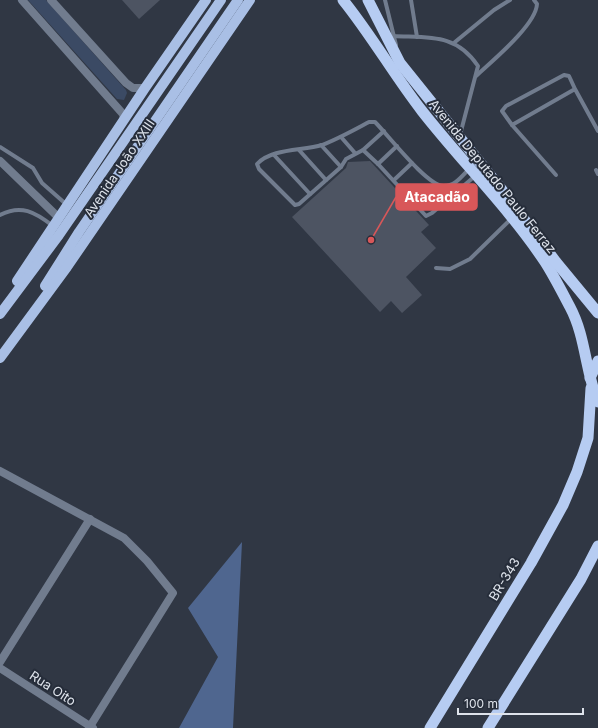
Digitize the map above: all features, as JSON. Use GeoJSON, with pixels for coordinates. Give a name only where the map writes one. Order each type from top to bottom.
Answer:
{"type":"FeatureCollection","features":[{"type":"Feature","properties":{"kind":"highway","name":"Avenida Deputado Paulo Ferraz"},"geometry":{"type":"LineString","coordinates":[[342,0],[363,25],[389,66],[422,111],[512,219],[546,263],[571,308],[587,356],[590,381],[588,438]]}},
{"type":"Feature","properties":{"kind":"highway","name":"Avenida Deputado Paulo Ferraz"},"geometry":{"type":"LineString","coordinates":[[368,0],[400,63],[556,262],[598,313]]}},
{"type":"Feature","properties":{"kind":"highway"},"geometry":{"type":"LineString","coordinates":[[372,0],[375,14]]}},
{"type":"Feature","properties":{"kind":"highway"},"geometry":{"type":"LineString","coordinates":[[590,381],[598,361]]}},
{"type":"Feature","properties":{"kind":"highway","name":"Avenida Deputado Paulo Ferraz"},"geometry":{"type":"LineString","coordinates":[[590,381],[598,402]]}},
{"type":"Feature","properties":{"kind":"highway","name":"BR-343"},"geometry":{"type":"LineString","coordinates":[[430,728],[564,505],[588,438]]}},
{"type":"Feature","properties":{"kind":"highway"},"geometry":{"type":"LineString","coordinates":[[488,728],[581,579],[598,546]]}},
{"type":"Feature","properties":{"kind":"main road","name":"Avenida João XXIII"},"geometry":{"type":"LineString","coordinates":[[0,306],[205,0]]}},
{"type":"Feature","properties":{"kind":"main road","name":"Avenida João XXIII"},"geometry":{"type":"LineString","coordinates":[[0,314],[59,235],[221,0]]}},
{"type":"Feature","properties":{"kind":"main road","name":"Avenida João XXIII"},"geometry":{"type":"LineString","coordinates":[[0,358],[79,232],[238,0]]}},
{"type":"Feature","properties":{"kind":"main road","name":"Avenida João XXIII"},"geometry":{"type":"LineString","coordinates":[[6,349],[67,267],[250,0]]}},
{"type":"Feature","properties":{"kind":"street"},"geometry":{"type":"LineString","coordinates":[[22,0],[123,114],[124,120]]}},
{"type":"Feature","properties":{"kind":"street"},"geometry":{"type":"LineString","coordinates":[[51,0],[126,84],[133,88],[145,88]]}},
{"type":"Feature","properties":{"kind":"street"},"geometry":{"type":"LineString","coordinates":[[0,161],[57,222]]}},
{"type":"Feature","properties":{"kind":"street"},"geometry":{"type":"LineString","coordinates":[[0,471],[124,538],[133,546],[173,593],[91,727]]}},
{"type":"Feature","properties":{"kind":"street"},"geometry":{"type":"LineString","coordinates":[[0,662],[90,519]]}},
{"type":"Feature","properties":{"kind":"street","name":"Rua Oito"},"geometry":{"type":"LineString","coordinates":[[0,668],[91,727]]}},
{"type":"Feature","properties":{"kind":"lane","name":"Avenida Deputado Paulo Ferraz"},"geometry":{"type":"LineString","coordinates":[[385,0],[400,63]]}},
{"type":"Feature","properties":{"kind":"lane"},"geometry":{"type":"LineString","coordinates":[[411,0],[417,37]]}},
{"type":"Feature","properties":{"kind":"lane"},"geometry":{"type":"LineString","coordinates":[[455,42],[494,10],[510,0]]}},
{"type":"Feature","properties":{"kind":"lane"},"geometry":{"type":"LineString","coordinates":[[476,76],[502,52],[535,15],[537,4],[534,0]]}},
{"type":"Feature","properties":{"kind":"lane"},"geometry":{"type":"LineString","coordinates":[[393,36],[417,37],[455,42],[471,55],[478,66],[459,137]]}},
{"type":"Feature","properties":{"kind":"lane"},"geometry":{"type":"LineString","coordinates":[[556,175],[512,125],[502,111],[506,106],[564,75],[569,76],[598,131]]}},
{"type":"Feature","properties":{"kind":"lane"},"geometry":{"type":"LineString","coordinates":[[512,125],[575,89]]}},
{"type":"Feature","properties":{"kind":"lane"},"geometry":{"type":"LineString","coordinates":[[384,131],[363,150],[346,159],[341,166],[299,204],[295,205],[259,169],[257,164],[262,159],[274,155],[321,145],[341,137],[369,122],[375,122],[384,131],[426,178],[438,186],[453,184],[472,172]]}},
{"type":"Feature","properties":{"kind":"lane"},"geometry":{"type":"LineString","coordinates":[[341,137],[355,153]]}},
{"type":"Feature","properties":{"kind":"lane"},"geometry":{"type":"LineString","coordinates":[[321,145],[341,166]]}},
{"type":"Feature","properties":{"kind":"lane"},"geometry":{"type":"LineString","coordinates":[[378,164],[397,146]]}},
{"type":"Feature","properties":{"kind":"lane"},"geometry":{"type":"LineString","coordinates":[[0,147],[33,168],[42,183],[68,205]]}},
{"type":"Feature","properties":{"kind":"lane"},"geometry":{"type":"LineString","coordinates":[[299,150],[326,180]]}},
{"type":"Feature","properties":{"kind":"lane"},"geometry":{"type":"LineString","coordinates":[[363,150],[394,180],[426,216],[428,216],[472,172]]}},
{"type":"Feature","properties":{"kind":"lane"},"geometry":{"type":"LineString","coordinates":[[274,155],[310,194]]}},
{"type":"Feature","properties":{"kind":"lane"},"geometry":{"type":"LineString","coordinates":[[394,180],[412,163]]}},
{"type":"Feature","properties":{"kind":"lane"},"geometry":{"type":"LineString","coordinates":[[0,215],[17,208],[57,222]]}},
{"type":"Feature","properties":{"kind":"lane"},"geometry":{"type":"LineString","coordinates":[[436,268],[450,269],[470,259],[512,219]]}},
{"type":"Feature","properties":{"kind":"shaded area"},"geometry":{"type":"Polygon","coordinates":[[[28,0],[46,0],[126,90],[127,93],[124,100],[117,99],[28,0]]]}},
{"type":"Feature","properties":{"kind":"shaded area"},"geometry":{"type":"Polygon","coordinates":[[[242,542],[233,728],[179,728],[218,657],[188,608],[242,542]]]}},
{"type":"Feature","properties":{"kind":"building"},"geometry":{"type":"Polygon","coordinates":[[[122,0],[160,0],[139,19],[122,0]]]}},
{"type":"Feature","properties":{"kind":"building"},"geometry":{"type":"Polygon","coordinates":[[[370,161],[429,225],[421,232],[436,248],[406,277],[422,295],[402,313],[391,301],[380,312],[292,217],[346,168],[348,162],[370,161]]]}},
{"type":"Feature","properties":{"kind":"place","name":"Atacadão"},"geometry":{"type":"Point","coordinates":[371,240]}}]}
